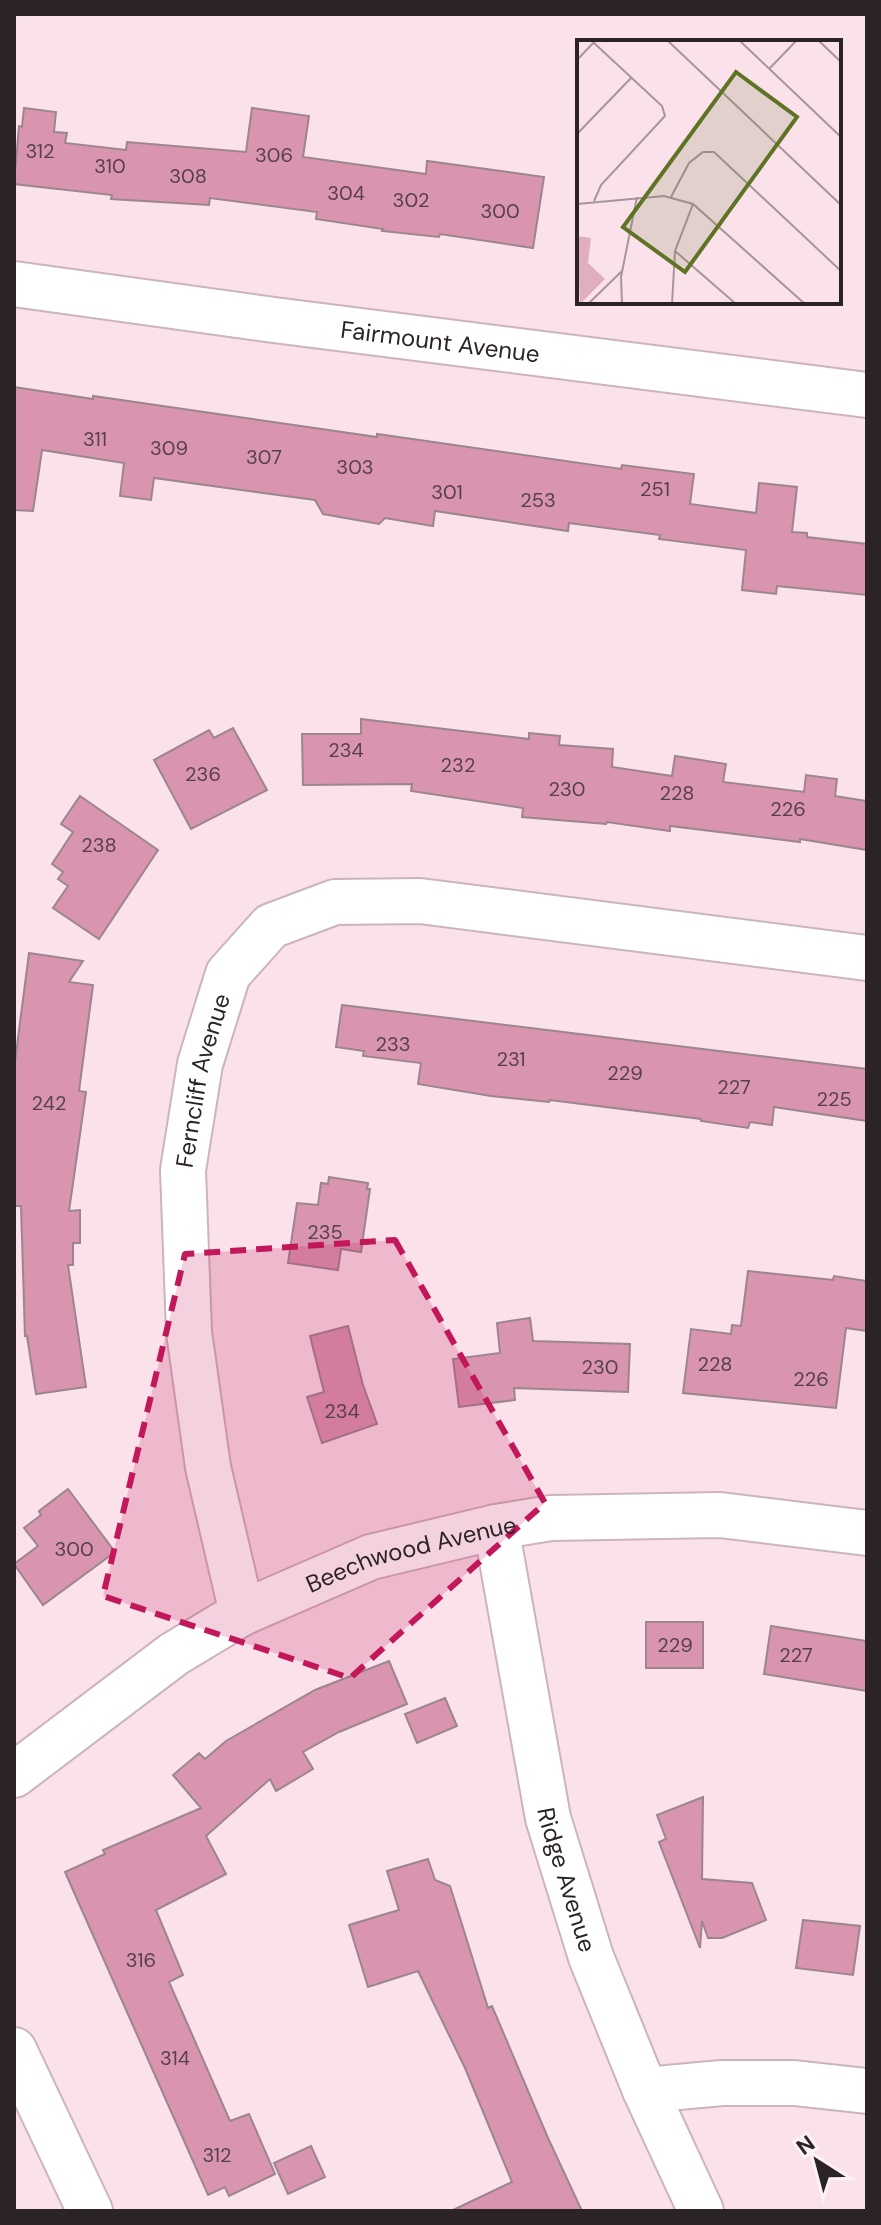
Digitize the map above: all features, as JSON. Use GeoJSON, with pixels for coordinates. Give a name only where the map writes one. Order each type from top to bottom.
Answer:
{"type":"FeatureCollection","features":[{"type":"Feature","properties":{"kind":"street","name":"Fairmount Avenue"},"geometry":{"type":"LineString","coordinates":[[14,284],[867,395]]}},
{"type":"Feature","properties":{"kind":"street","name":"Ferncliff Avenue"},"geometry":{"type":"LineString","coordinates":[[242,1613],[208,1467],[189,1332],[183,1170],[200,1064],[228,974],[271,926],[335,902],[420,901],[867,958]]}},
{"type":"Feature","properties":{"kind":"street","name":"Beechwood Avenue"},"geometry":{"type":"LineString","coordinates":[[14,1775],[174,1654],[242,1613],[371,1557],[496,1527],[551,1518],[720,1515],[867,1533]]}},
{"type":"Feature","properties":{"kind":"street","name":"Ridge Avenue"},"geometry":{"type":"LineString","coordinates":[[496,1527],[548,1818],[591,1957],[645,2090],[701,2211]]}},
{"type":"Feature","properties":{"kind":"street"},"geometry":{"type":"LineString","coordinates":[[14,2050],[90,2211]]}},
{"type":"Feature","properties":{"kind":"street"},"geometry":{"type":"LineString","coordinates":[[645,2090],[722,2083],[779,2083],[867,2091]]}},
{"type":"Feature","properties":{"kind":"highlighted area"},"geometry":{"type":"Polygon","coordinates":[[[395,1240],[545,1503],[350,1678],[103,1596],[185,1254],[395,1240]]]}},
{"type":"Feature","properties":{"kind":"building"},"geometry":{"type":"Polygon","coordinates":[[[24,108],[56,112],[54,132],[67,133],[65,143],[126,150],[127,142],[246,152],[252,108],[309,116],[303,157],[426,174],[427,161],[544,177],[533,248],[440,234],[439,237],[382,231],[316,219],[317,212],[210,198],[209,205],[111,199],[112,195],[14,184],[19,126],[22,127],[24,108]]]}},
{"type":"Feature","properties":{"kind":"building"},"geometry":{"type":"Polygon","coordinates":[[[14,387],[621,469],[622,465],[694,474],[690,504],[756,513],[759,483],[797,487],[792,532],[807,533],[807,537],[867,544],[867,595],[777,586],[776,594],[742,590],[746,550],[659,539],[660,535],[569,523],[568,531],[435,511],[433,526],[385,518],[379,524],[323,514],[315,500],[154,478],[151,500],[120,496],[124,463],[42,450],[33,511],[14,510],[14,387]]]}},
{"type":"Feature","properties":{"kind":"building"},"geometry":{"type":"Polygon","coordinates":[[[361,719],[529,739],[529,733],[560,736],[559,745],[613,749],[612,767],[672,776],[675,756],[726,764],[723,782],[804,792],[806,775],[837,779],[835,796],[867,801],[867,850],[800,839],[800,842],[670,826],[670,831],[607,822],[522,817],[523,808],[411,791],[412,784],[303,785],[302,734],[361,734],[361,719]]]}},
{"type":"Feature","properties":{"kind":"building"},"geometry":{"type":"Polygon","coordinates":[[[233,728],[267,790],[191,829],[154,760],[209,730],[214,738],[233,728]]]}},
{"type":"Feature","properties":{"kind":"building"},"geometry":{"type":"Polygon","coordinates":[[[80,796],[158,850],[99,939],[53,908],[68,886],[58,879],[63,872],[52,864],[73,832],[61,824],[80,796]]]}},
{"type":"Feature","properties":{"kind":"building"},"geometry":{"type":"Polygon","coordinates":[[[29,953],[83,961],[69,982],[93,985],[79,1091],[86,1092],[69,1211],[80,1210],[80,1243],[73,1243],[73,1265],[68,1265],[86,1387],[36,1394],[25,1336],[21,1206],[14,1206],[14,1069],[29,953]]]}},
{"type":"Feature","properties":{"kind":"building"},"geometry":{"type":"Polygon","coordinates":[[[342,1005],[867,1069],[867,1121],[774,1107],[772,1125],[750,1122],[748,1128],[701,1119],[550,1100],[491,1096],[418,1084],[421,1063],[363,1056],[364,1051],[336,1047],[342,1005]]]}},
{"type":"Feature","properties":{"kind":"building"},"geometry":{"type":"Polygon","coordinates":[[[329,1177],[368,1183],[367,1189],[370,1189],[361,1252],[341,1249],[338,1270],[288,1263],[297,1203],[318,1205],[321,1183],[328,1184],[329,1177]]]}},
{"type":"Feature","properties":{"kind":"building"},"geometry":{"type":"Polygon","coordinates":[[[748,1271],[867,1281],[867,1331],[846,1328],[836,1408],[683,1393],[691,1329],[731,1334],[732,1325],[741,1326],[748,1271]]]}},
{"type":"Feature","properties":{"kind":"building"},"geometry":{"type":"Polygon","coordinates":[[[530,1318],[533,1341],[630,1344],[628,1392],[514,1388],[515,1400],[459,1407],[453,1359],[500,1353],[497,1323],[530,1318]]]}},
{"type":"Feature","properties":{"kind":"building"},"geometry":{"type":"Polygon","coordinates":[[[348,1326],[377,1424],[322,1443],[307,1397],[324,1392],[310,1336],[348,1326]]]}},
{"type":"Feature","properties":{"kind":"building"},"geometry":{"type":"Polygon","coordinates":[[[68,1489],[115,1552],[43,1605],[14,1564],[38,1546],[24,1528],[41,1515],[39,1511],[68,1489]]]}},
{"type":"Feature","properties":{"kind":"building"},"geometry":{"type":"Polygon","coordinates":[[[646,1622],[703,1622],[703,1668],[646,1668],[646,1622]]]}},
{"type":"Feature","properties":{"kind":"building"},"geometry":{"type":"Polygon","coordinates":[[[771,1626],[867,1641],[867,1691],[764,1674],[771,1626]]]}},
{"type":"Feature","properties":{"kind":"building"},"geometry":{"type":"Polygon","coordinates":[[[389,1661],[407,1704],[339,1732],[303,1752],[313,1769],[276,1791],[270,1779],[206,1836],[226,1874],[156,1910],[183,1975],[169,1982],[230,2121],[249,2114],[275,2174],[229,2196],[225,2187],[208,2195],[65,1872],[105,1854],[103,1850],[201,1808],[173,1775],[199,1753],[205,1759],[226,1741],[315,1690],[389,1661]]]}},
{"type":"Feature","properties":{"kind":"building"},"geometry":{"type":"Polygon","coordinates":[[[445,1698],[457,1726],[417,1743],[405,1714],[445,1698]]]}},
{"type":"Feature","properties":{"kind":"building"},"geometry":{"type":"Polygon","coordinates":[[[703,1797],[702,1879],[752,1883],[766,1920],[722,1938],[708,1938],[702,1921],[700,1948],[659,1842],[666,1839],[657,1815],[703,1797]]]}},
{"type":"Feature","properties":{"kind":"building"},"geometry":{"type":"Polygon","coordinates":[[[428,1859],[435,1880],[450,1886],[488,2008],[492,2006],[582,2211],[451,2211],[512,2182],[465,2068],[418,1971],[368,1987],[349,1925],[399,1910],[387,1871],[428,1859]]]}},
{"type":"Feature","properties":{"kind":"building"},"geometry":{"type":"Polygon","coordinates":[[[803,1920],[860,1926],[853,1975],[796,1968],[803,1920]]]}},
{"type":"Feature","properties":{"kind":"building"},"geometry":{"type":"Polygon","coordinates":[[[311,2146],[325,2177],[288,2194],[274,2163],[311,2146]]]}}]}
